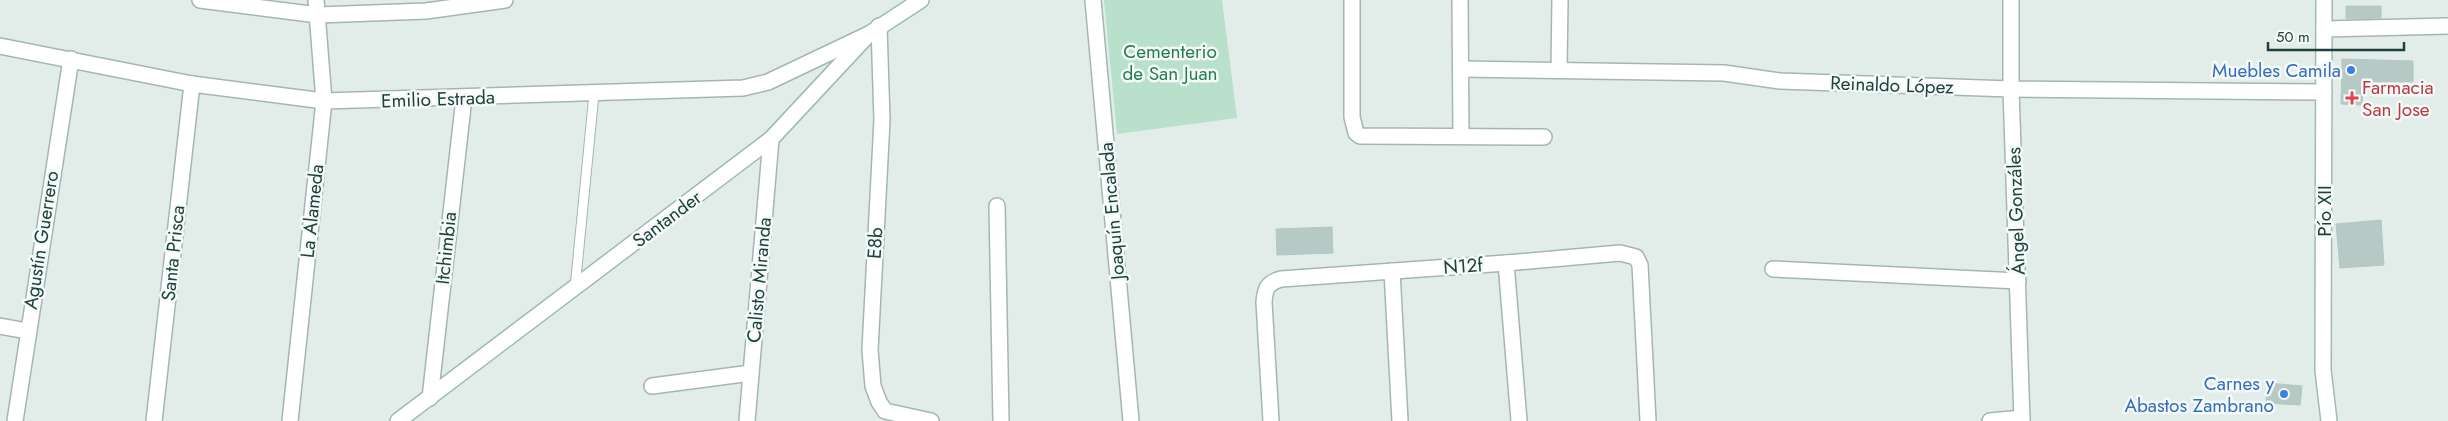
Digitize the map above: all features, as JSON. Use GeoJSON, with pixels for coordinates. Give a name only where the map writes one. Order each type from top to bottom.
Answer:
{"type":"FeatureCollection","features":[{"type":"Feature","properties":{"kind":"street"},"geometry":{"type":"LineString","coordinates":[[200,0],[317,8],[426,11],[504,0]]}},
{"type":"Feature","properties":{"kind":"street","name":"Santander"},"geometry":{"type":"LineString","coordinates":[[398,421],[772,139],[874,30],[920,0]]}},
{"type":"Feature","properties":{"kind":"street","name":"Joaquín Encalada"},"geometry":{"type":"LineString","coordinates":[[1093,0],[1131,421]]}},
{"type":"Feature","properties":{"kind":"street"},"geometry":{"type":"LineString","coordinates":[[1352,0],[1352,116],[1356,133],[1367,138],[1544,137]]}},
{"type":"Feature","properties":{"kind":"street"},"geometry":{"type":"LineString","coordinates":[[1460,0],[1461,136]]}},
{"type":"Feature","properties":{"kind":"street"},"geometry":{"type":"LineString","coordinates":[[1559,69],[1560,0]]}},
{"type":"Feature","properties":{"kind":"street","name":"Ángel Gonzáles"},"geometry":{"type":"LineString","coordinates":[[2011,0],[2022,420]]}},
{"type":"Feature","properties":{"kind":"street","name":"Pío XII"},"geometry":{"type":"LineString","coordinates":[[2324,0],[2323,370],[2329,421]]}},
{"type":"Feature","properties":{"kind":"street","name":"La Alameda"},"geometry":{"type":"LineString","coordinates":[[290,421],[324,102],[317,8]]}},
{"type":"Feature","properties":{"kind":"street"},"geometry":{"type":"LineString","coordinates":[[2324,29],[2448,26]]}},
{"type":"Feature","properties":{"kind":"street","name":"Emilio Estrada"},"geometry":{"type":"LineString","coordinates":[[0,46],[192,84],[324,102],[743,88],[768,82],[874,30]]}},
{"type":"Feature","properties":{"kind":"street","name":"E8b"},"geometry":{"type":"LineString","coordinates":[[874,30],[882,120],[870,318],[870,372],[875,394],[885,410],[931,421]]}},
{"type":"Feature","properties":{"kind":"street","name":"Agustín Guerrero"},"geometry":{"type":"LineString","coordinates":[[14,421],[70,59]]}},
{"type":"Feature","properties":{"kind":"street","name":"Reinaldo López"},"geometry":{"type":"LineString","coordinates":[[1461,69],[1724,73],[1780,81],[2012,89],[2324,92]]}},
{"type":"Feature","properties":{"kind":"street","name":"Santa Prisca"},"geometry":{"type":"LineString","coordinates":[[154,421],[192,84]]}},
{"type":"Feature","properties":{"kind":"street","name":"Itchimbia"},"geometry":{"type":"LineString","coordinates":[[430,398],[464,98]]}},
{"type":"Feature","properties":{"kind":"street","name":"Calisto Miranda"},"geometry":{"type":"LineString","coordinates":[[747,421],[772,139]]}},
{"type":"Feature","properties":{"kind":"street"},"geometry":{"type":"LineString","coordinates":[[997,206],[1001,421]]}},
{"type":"Feature","properties":{"kind":"street","name":"N12f"},"geometry":{"type":"LineString","coordinates":[[1271,421],[1265,291],[1268,285],[1281,279],[1620,253],[1636,257],[1640,265],[1648,421]]}},
{"type":"Feature","properties":{"kind":"street"},"geometry":{"type":"LineString","coordinates":[[1506,263],[1519,421]]}},
{"type":"Feature","properties":{"kind":"street"},"geometry":{"type":"LineString","coordinates":[[1773,270],[2018,281]]}},
{"type":"Feature","properties":{"kind":"street"},"geometry":{"type":"LineString","coordinates":[[1392,271],[1400,421]]}},
{"type":"Feature","properties":{"kind":"street"},"geometry":{"type":"LineString","coordinates":[[0,326],[27,331]]}},
{"type":"Feature","properties":{"kind":"street"},"geometry":{"type":"LineString","coordinates":[[652,386],[751,373]]}},
{"type":"Feature","properties":{"kind":"street"},"geometry":{"type":"LineString","coordinates":[[1990,421],[2022,420]]}},
{"type":"Feature","properties":{"kind":"lane"},"geometry":{"type":"LineString","coordinates":[[575,288],[594,94]]}},
{"type":"Feature","properties":{"kind":"green space","name":"Cementerio de San Juan"},"geometry":{"type":"Polygon","coordinates":[[[1104,0],[1222,0],[1237,118],[1117,134],[1104,0]]]}},
{"type":"Feature","properties":{"kind":"building"},"geometry":{"type":"Polygon","coordinates":[[[2346,6],[2381,6],[2381,18],[2346,19],[2346,6]]]}},
{"type":"Feature","properties":{"kind":"building"},"geometry":{"type":"Polygon","coordinates":[[[2342,59],[2413,61],[2413,82],[2363,82],[2362,105],[2341,104],[2342,59]]]}},
{"type":"Feature","properties":{"kind":"building"},"geometry":{"type":"Polygon","coordinates":[[[2381,220],[2384,265],[2340,268],[2336,224],[2381,220]]]}},
{"type":"Feature","properties":{"kind":"building"},"geometry":{"type":"Polygon","coordinates":[[[1332,227],[1333,253],[1277,255],[1276,229],[1332,227]]]}},
{"type":"Feature","properties":{"kind":"building","name":"Carnes y Abastos Zambrano"},"geometry":{"type":"Polygon","coordinates":[[[2267,383],[2302,386],[2300,405],[2266,403],[2267,383]]]}},
{"type":"Feature","properties":{"kind":"place","name":"Muebles Camila"},"geometry":{"type":"Point","coordinates":[2351,70]}},
{"type":"Feature","properties":{"kind":"place","name":"Farmacia San Jose"},"geometry":{"type":"Point","coordinates":[2352,98]}},
{"type":"Feature","properties":{"kind":"place","name":"Carnes y Abastos Zambrano"},"geometry":{"type":"Point","coordinates":[2284,394]}}]}
